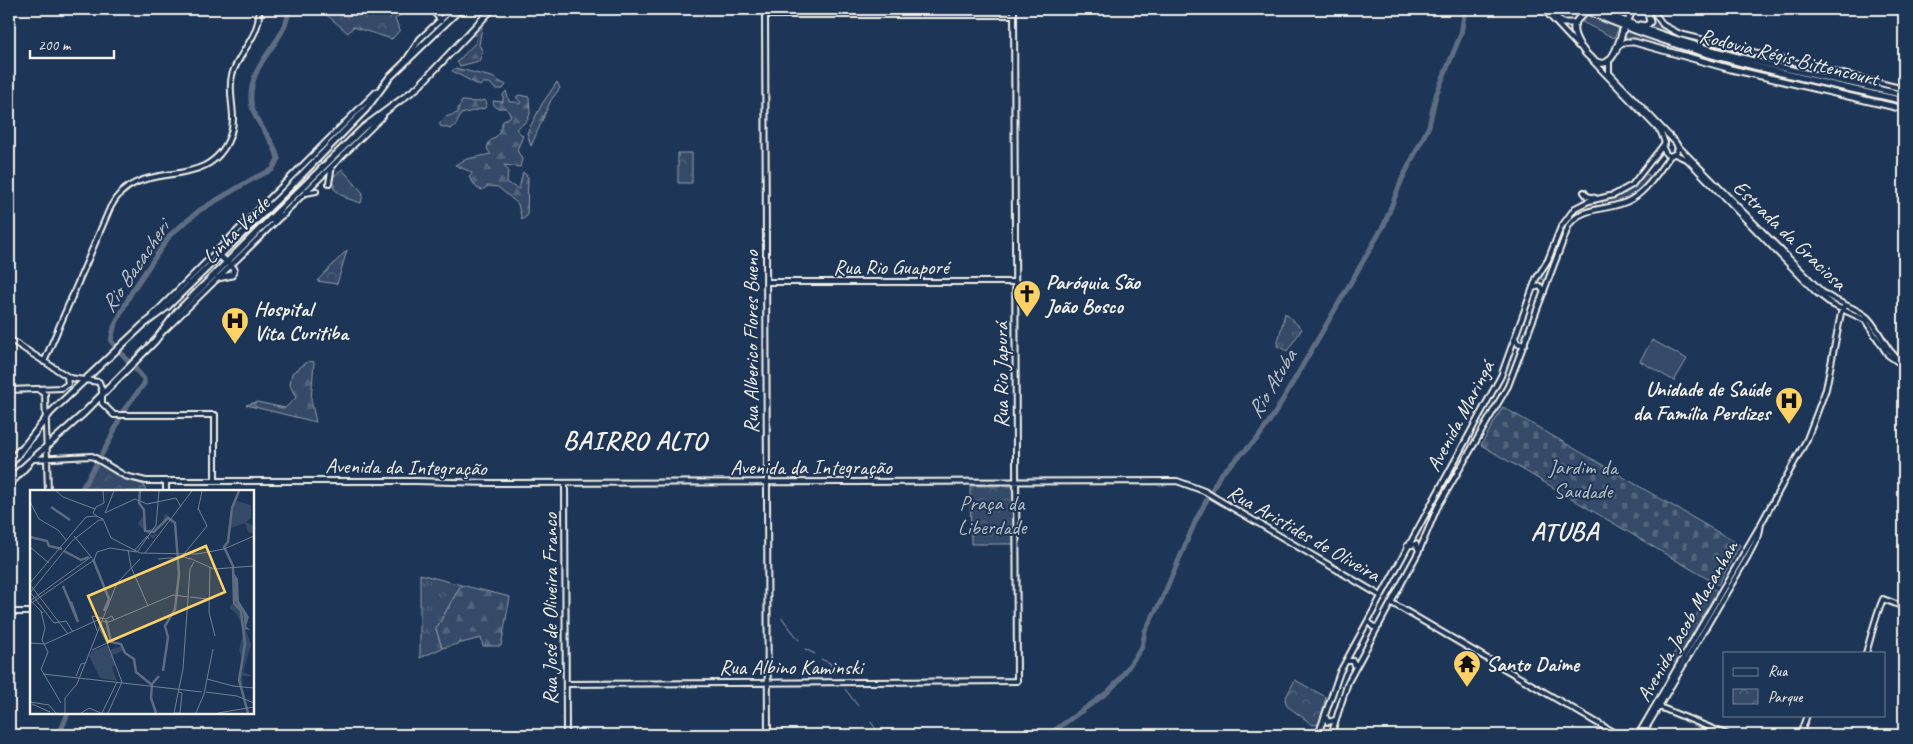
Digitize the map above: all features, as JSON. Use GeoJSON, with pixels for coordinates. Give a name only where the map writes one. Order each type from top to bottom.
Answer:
{"type":"FeatureCollection","features":[{"type":"Feature","properties":{"kind":"highway","name":"Linha Verde"},"geometry":{"type":"LineString","coordinates":[[9,466],[46,417],[143,325],[167,307],[218,253],[366,109],[389,78],[442,22],[460,9]]}},
{"type":"Feature","properties":{"kind":"highway","name":"Linha Verde"},"geometry":{"type":"LineString","coordinates":[[9,480],[47,448],[102,396],[155,341],[172,316],[230,263],[265,224],[362,128],[418,87],[493,9]]}},
{"type":"Feature","properties":{"kind":"highway","name":"Rodovia Régis Bittencourt"},"geometry":{"type":"LineString","coordinates":[[1596,9],[1700,47],[1904,95]]}},
{"type":"Feature","properties":{"kind":"highway"},"geometry":{"type":"LineString","coordinates":[[1633,9],[1629,20],[1644,26],[1649,24],[1651,18],[1647,9]]}},
{"type":"Feature","properties":{"kind":"highway"},"geometry":{"type":"LineString","coordinates":[[1547,10],[1562,23],[1575,23]]}},
{"type":"Feature","properties":{"kind":"highway"},"geometry":{"type":"LineString","coordinates":[[1583,11],[1575,23],[1575,39],[1598,63],[1604,63],[1610,59],[1623,30]]}},
{"type":"Feature","properties":{"kind":"highway","name":"Rodovia Régis Bittencourt"},"geometry":{"type":"LineString","coordinates":[[1583,11],[1638,32],[1706,54],[1904,101]]}},
{"type":"Feature","properties":{"kind":"highway"},"geometry":{"type":"LineString","coordinates":[[1617,46],[1632,42],[1731,69],[1904,109]]}},
{"type":"Feature","properties":{"kind":"highway"},"geometry":{"type":"LineString","coordinates":[[1706,54],[1731,69]]}},
{"type":"Feature","properties":{"kind":"highway"},"geometry":{"type":"LineString","coordinates":[[1850,96],[1886,97]]}},
{"type":"Feature","properties":{"kind":"highway"},"geometry":{"type":"LineString","coordinates":[[265,224],[284,214]]}},
{"type":"Feature","properties":{"kind":"highway"},"geometry":{"type":"LineString","coordinates":[[218,253],[234,269],[232,274],[218,278]]}},
{"type":"Feature","properties":{"kind":"main road"},"geometry":{"type":"LineString","coordinates":[[44,362],[116,197],[126,187],[139,179],[180,174],[200,169],[223,149],[231,135],[234,118],[231,88],[232,76],[257,30],[259,9]]}},
{"type":"Feature","properties":{"kind":"main road"},"geometry":{"type":"LineString","coordinates":[[432,9],[442,22],[452,9]]}},
{"type":"Feature","properties":{"kind":"main road","name":"Rua Alberico Flores Bueno"},"geometry":{"type":"LineString","coordinates":[[765,9],[768,735]]}},
{"type":"Feature","properties":{"kind":"main road","name":"Rua Rio Japurá"},"geometry":{"type":"LineString","coordinates":[[1014,9],[1017,681]]}},
{"type":"Feature","properties":{"kind":"main road"},"geometry":{"type":"LineString","coordinates":[[1410,9],[1474,9]]}},
{"type":"Feature","properties":{"kind":"main road"},"geometry":{"type":"LineString","coordinates":[[1535,9],[1547,10],[1661,132],[1665,143],[1664,153],[1673,155],[1678,149],[1676,143],[1665,143]]}},
{"type":"Feature","properties":{"kind":"main road"},"geometry":{"type":"LineString","coordinates":[[1652,9],[1663,25],[1680,34],[1904,89]]}},
{"type":"Feature","properties":{"kind":"main road"},"geometry":{"type":"LineString","coordinates":[[765,15],[1014,15]]}},
{"type":"Feature","properties":{"kind":"main road","name":"Estrada da Graciosa"},"geometry":{"type":"LineString","coordinates":[[1610,59],[1607,66],[1609,73],[1821,291],[1843,308]]}},
{"type":"Feature","properties":{"kind":"main road"},"geometry":{"type":"LineString","coordinates":[[230,263],[284,214],[386,112]]}},
{"type":"Feature","properties":{"kind":"main road","name":"Avenida Maringá"},"geometry":{"type":"LineString","coordinates":[[1318,735],[1346,661],[1500,376],[1533,288],[1548,260],[1565,219],[1575,208],[1624,191],[1645,171],[1663,148]]}},
{"type":"Feature","properties":{"kind":"main road","name":"Estrada da Graciosa"},"geometry":{"type":"LineString","coordinates":[[1673,155],[1688,160],[1816,292],[1865,320],[1888,355],[1904,365]]}},
{"type":"Feature","properties":{"kind":"main road","name":"Avenida Maringá"},"geometry":{"type":"LineString","coordinates":[[1330,735],[1344,690],[1419,552],[1443,497],[1502,398],[1526,341],[1565,233],[1574,218],[1632,199],[1673,155]]}},
{"type":"Feature","properties":{"kind":"main road"},"geometry":{"type":"LineString","coordinates":[[329,183],[332,166]]}},
{"type":"Feature","properties":{"kind":"main road"},"geometry":{"type":"LineString","coordinates":[[1645,171],[1652,172],[1654,177]]}},
{"type":"Feature","properties":{"kind":"main road"},"geometry":{"type":"LineString","coordinates":[[304,194],[316,191]]}},
{"type":"Feature","properties":{"kind":"main road"},"geometry":{"type":"LineString","coordinates":[[1584,192],[1590,198],[1600,198],[1597,204],[1602,208]]}},
{"type":"Feature","properties":{"kind":"main road"},"geometry":{"type":"LineString","coordinates":[[155,341],[218,278]]}},
{"type":"Feature","properties":{"kind":"main road","name":"Rua Rio Guaporé"},"geometry":{"type":"LineString","coordinates":[[766,282],[1016,282]]}},
{"type":"Feature","properties":{"kind":"main road"},"geometry":{"type":"LineString","coordinates":[[1533,288],[1539,286],[1544,292]]}},
{"type":"Feature","properties":{"kind":"main road","name":"Avenida Jacob Macanhan"},"geometry":{"type":"LineString","coordinates":[[1642,735],[1808,438],[1820,408],[1832,364],[1843,308]]}},
{"type":"Feature","properties":{"kind":"main road"},"geometry":{"type":"LineString","coordinates":[[1515,338],[1518,344],[1522,345],[1526,341]]}},
{"type":"Feature","properties":{"kind":"main road"},"geometry":{"type":"LineString","coordinates":[[9,339],[67,377],[82,381],[99,382],[102,404],[113,414],[215,416],[215,481]]}},
{"type":"Feature","properties":{"kind":"main road"},"geometry":{"type":"LineString","coordinates":[[9,390],[40,390],[64,387],[68,382],[67,377]]}},
{"type":"Feature","properties":{"kind":"main road"},"geometry":{"type":"LineString","coordinates":[[40,390],[45,393],[48,490]]}},
{"type":"Feature","properties":{"kind":"main road"},"geometry":{"type":"LineString","coordinates":[[9,460],[31,438]]}},
{"type":"Feature","properties":{"kind":"main road","name":"Avenida da Integração"},"geometry":{"type":"LineString","coordinates":[[47,457],[92,456],[134,479],[166,481],[565,483],[1172,481],[1186,483],[1204,492]]}},
{"type":"Feature","properties":{"kind":"main road"},"geometry":{"type":"LineString","coordinates":[[9,486],[35,458],[47,457]]}},
{"type":"Feature","properties":{"kind":"main road"},"geometry":{"type":"LineString","coordinates":[[1454,461],[1460,462],[1461,467]]}},
{"type":"Feature","properties":{"kind":"main road"},"geometry":{"type":"LineString","coordinates":[[166,481],[166,490]]}},
{"type":"Feature","properties":{"kind":"main road","name":"Rua José de Oliveira Franco"},"geometry":{"type":"LineString","coordinates":[[565,483],[566,735]]}},
{"type":"Feature","properties":{"kind":"main road","name":"Rua Aristides de Oliveira"},"geometry":{"type":"LineString","coordinates":[[1204,492],[1381,596]]}},
{"type":"Feature","properties":{"kind":"main road"},"geometry":{"type":"LineString","coordinates":[[1436,493],[1439,498],[1443,497]]}},
{"type":"Feature","properties":{"kind":"main road","name":"Avenida Jacob Macanhan"},"geometry":{"type":"LineString","coordinates":[[1638,735],[1761,530],[1762,522]]}},
{"type":"Feature","properties":{"kind":"main road"},"geometry":{"type":"LineString","coordinates":[[1755,532],[1761,530]]}},
{"type":"Feature","properties":{"kind":"main road"},"geometry":{"type":"LineString","coordinates":[[1407,546],[1416,544],[1419,552]]}},
{"type":"Feature","properties":{"kind":"main road"},"geometry":{"type":"LineString","coordinates":[[1866,652],[1873,633],[1873,622],[1883,599],[1904,607]]}},
{"type":"Feature","properties":{"kind":"main road","name":"Rua Aristides de Oliveira"},"geometry":{"type":"LineString","coordinates":[[1392,603],[1618,735]]}},
{"type":"Feature","properties":{"kind":"main road"},"geometry":{"type":"LineString","coordinates":[[9,612],[30,612]]}},
{"type":"Feature","properties":{"kind":"main road"},"geometry":{"type":"LineString","coordinates":[[1368,619],[1371,627],[1380,626]]}},
{"type":"Feature","properties":{"kind":"main road"},"geometry":{"type":"LineString","coordinates":[[1346,661],[1353,662],[1356,667]]}},
{"type":"Feature","properties":{"kind":"main road","name":"Rua Albino Kaminski"},"geometry":{"type":"LineString","coordinates":[[566,684],[1017,681]]}},
{"type":"Feature","properties":{"kind":"main road"},"geometry":{"type":"LineString","coordinates":[[1657,706],[1728,735]]}},
{"type":"Feature","properties":{"kind":"main road"},"geometry":{"type":"LineString","coordinates":[[1325,715],[1327,722],[1335,720]]}},
{"type":"Feature","properties":{"kind":"main road"},"geometry":{"type":"LineString","coordinates":[[1800,735],[1807,716]]}},
{"type":"Feature","properties":{"kind":"green space"},"geometry":{"type":"Polygon","coordinates":[[[320,9],[395,9],[400,15],[395,19],[400,30],[392,39],[353,27],[348,33],[320,9]]]}},
{"type":"Feature","properties":{"kind":"green space"},"geometry":{"type":"Polygon","coordinates":[[[1649,9],[1659,24],[1675,34],[1741,52],[1740,54],[1686,40],[1647,27],[1652,17],[1649,9]]]}},
{"type":"Feature","properties":{"kind":"green space"},"geometry":{"type":"Polygon","coordinates":[[[1587,14],[1619,28],[1614,38],[1582,22],[1587,14]]]}},
{"type":"Feature","properties":{"kind":"green space"},"geometry":{"type":"Polygon","coordinates":[[[478,26],[482,27],[479,45],[483,52],[479,61],[460,66],[457,62],[476,42],[475,33],[478,26]]]}},
{"type":"Feature","properties":{"kind":"green space"},"geometry":{"type":"Polygon","coordinates":[[[1626,31],[1709,58],[1720,65],[1623,38],[1626,31]]]}},
{"type":"Feature","properties":{"kind":"green space"},"geometry":{"type":"Polygon","coordinates":[[[1722,61],[1860,94],[1846,94],[1730,67],[1722,61]]]}},
{"type":"Feature","properties":{"kind":"green space"},"geometry":{"type":"Polygon","coordinates":[[[455,68],[492,77],[506,85],[503,89],[495,89],[490,83],[483,83],[480,86],[452,71],[455,68]]]}},
{"type":"Feature","properties":{"kind":"green space"},"geometry":{"type":"Polygon","coordinates":[[[557,82],[560,88],[551,100],[531,146],[527,133],[542,104],[557,82]]]}},
{"type":"Feature","properties":{"kind":"green space"},"geometry":{"type":"Polygon","coordinates":[[[506,91],[509,102],[521,103],[516,97],[519,95],[529,97],[530,114],[527,121],[516,129],[523,136],[517,150],[522,159],[520,167],[504,165],[508,170],[507,183],[519,189],[523,172],[528,177],[527,216],[522,220],[518,204],[498,187],[488,186],[482,190],[477,188],[469,177],[472,174],[471,172],[455,165],[467,159],[491,154],[487,149],[489,142],[498,135],[503,121],[511,116],[506,108],[497,108],[493,101],[503,102],[503,95],[506,91]]]}},
{"type":"Feature","properties":{"kind":"green space"},"geometry":{"type":"Polygon","coordinates":[[[485,100],[487,104],[485,108],[461,114],[456,125],[451,129],[440,126],[440,122],[445,117],[458,113],[462,101],[476,102],[485,100]]]}},
{"type":"Feature","properties":{"kind":"green space"},"geometry":{"type":"Polygon","coordinates":[[[678,153],[692,153],[692,183],[678,183],[678,153]]]}},
{"type":"Feature","properties":{"kind":"green space"},"geometry":{"type":"Polygon","coordinates":[[[342,169],[363,193],[361,203],[346,198],[334,189],[332,178],[342,169]]]}},
{"type":"Feature","properties":{"kind":"green space"},"geometry":{"type":"Polygon","coordinates":[[[1645,174],[1649,175],[1650,178],[1635,193],[1617,202],[1603,206],[1602,200],[1626,193],[1645,174]]]}},
{"type":"Feature","properties":{"kind":"green space"},"geometry":{"type":"Polygon","coordinates":[[[1595,201],[1596,206],[1579,211],[1567,222],[1585,204],[1595,201]]]}},
{"type":"Feature","properties":{"kind":"green space"},"geometry":{"type":"Polygon","coordinates":[[[1566,224],[1545,280],[1539,278],[1566,224]]]}},
{"type":"Feature","properties":{"kind":"green space"},"geometry":{"type":"Polygon","coordinates":[[[347,250],[337,284],[317,281],[347,250]]]}},
{"type":"Feature","properties":{"kind":"green space"},"geometry":{"type":"Polygon","coordinates":[[[1285,313],[1302,329],[1287,351],[1277,346],[1285,313]]]}},
{"type":"Feature","properties":{"kind":"green space"},"geometry":{"type":"Polygon","coordinates":[[[1652,340],[1687,359],[1674,381],[1640,361],[1652,340]]]}},
{"type":"Feature","properties":{"kind":"green space"},"geometry":{"type":"Polygon","coordinates":[[[309,361],[314,362],[311,400],[316,422],[246,405],[257,402],[285,408],[296,398],[290,385],[292,373],[309,361]]]}},
{"type":"Feature","properties":{"kind":"green space","name":"Jardim da Saudade"},"geometry":{"type":"Polygon","coordinates":[[[1503,407],[1740,545],[1718,585],[1481,445],[1503,407]]]}},
{"type":"Feature","properties":{"kind":"green space"},"geometry":{"type":"Polygon","coordinates":[[[98,461],[123,478],[144,485],[146,490],[84,490],[98,461]]]}},
{"type":"Feature","properties":{"kind":"green space","name":"Praça da Liberdade"},"geometry":{"type":"Polygon","coordinates":[[[970,486],[1013,486],[1014,544],[971,544],[970,486]]]}},
{"type":"Feature","properties":{"kind":"green space"},"geometry":{"type":"Polygon","coordinates":[[[420,574],[461,585],[436,629],[442,648],[420,658],[420,574]]]}},
{"type":"Feature","properties":{"kind":"green space"},"geometry":{"type":"Polygon","coordinates":[[[461,585],[510,597],[501,646],[483,646],[481,638],[442,648],[436,629],[461,585]]]}},
{"type":"Feature","properties":{"kind":"green space"},"geometry":{"type":"Polygon","coordinates":[[[1712,588],[1717,591],[1676,663],[1670,660],[1712,588]]]}},
{"type":"Feature","properties":{"kind":"green space"},"geometry":{"type":"Polygon","coordinates":[[[1295,680],[1326,697],[1319,724],[1313,725],[1287,706],[1285,699],[1295,680]]]}},
{"type":"Feature","properties":{"kind":"waterway","name":"Rio Bacacheri"},"geometry":{"type":"LineString","coordinates":[[81,490],[110,440],[123,411],[144,384],[144,379],[111,341],[114,327],[131,293],[170,235],[200,210],[256,177],[272,170],[278,159],[276,151],[252,108],[252,86],[261,63],[282,32],[289,9]]}},
{"type":"Feature","properties":{"kind":"waterway","name":"Rio Atuba"},"geometry":{"type":"LineString","coordinates":[[1048,735],[1108,692],[1120,679],[1142,647],[1145,631],[1162,599],[1196,520],[1220,475],[1258,438],[1275,413],[1384,225],[1402,179],[1429,126],[1436,95],[1461,34],[1465,9]]}},
{"type":"Feature","properties":{"kind":"waterway"},"geometry":{"type":"LineString","coordinates":[[782,618],[799,640]]}},
{"type":"Feature","properties":{"kind":"waterway"},"geometry":{"type":"LineString","coordinates":[[805,649],[815,654]]}},
{"type":"Feature","properties":{"kind":"waterway"},"geometry":{"type":"LineString","coordinates":[[821,659],[830,663],[834,673]]}},
{"type":"Feature","properties":{"kind":"waterway"},"geometry":{"type":"LineString","coordinates":[[845,689],[858,706]]}},
{"type":"Feature","properties":{"kind":"waterway","name":"Rio Bacacheri"},"geometry":{"type":"LineString","coordinates":[[59,735],[68,714]]}},
{"type":"Feature","properties":{"kind":"waterway"},"geometry":{"type":"LineString","coordinates":[[871,722],[880,735]]}},
{"type":"Feature","properties":{"kind":"place","name":"Paróquia São João Bosco"},"geometry":{"type":"Point","coordinates":[1027,318]}},
{"type":"Feature","properties":{"kind":"place","name":"Hospital Vita Curitiba"},"geometry":{"type":"Point","coordinates":[235,345]}},
{"type":"Feature","properties":{"kind":"place","name":"Unidade de Saúde da Família Perdizes"},"geometry":{"type":"Point","coordinates":[1789,425]}},
{"type":"Feature","properties":{"kind":"place","name":"Santo Daime"},"geometry":{"type":"Point","coordinates":[1467,688]}},
{"type":"Feature","properties":{"kind":"district","name":"BAIRRO ALTO"},"geometry":{"type":"Point","coordinates":[635,440]}},
{"type":"Feature","properties":{"kind":"district","name":"ATUBA"},"geometry":{"type":"Point","coordinates":[1565,531]}}]}
